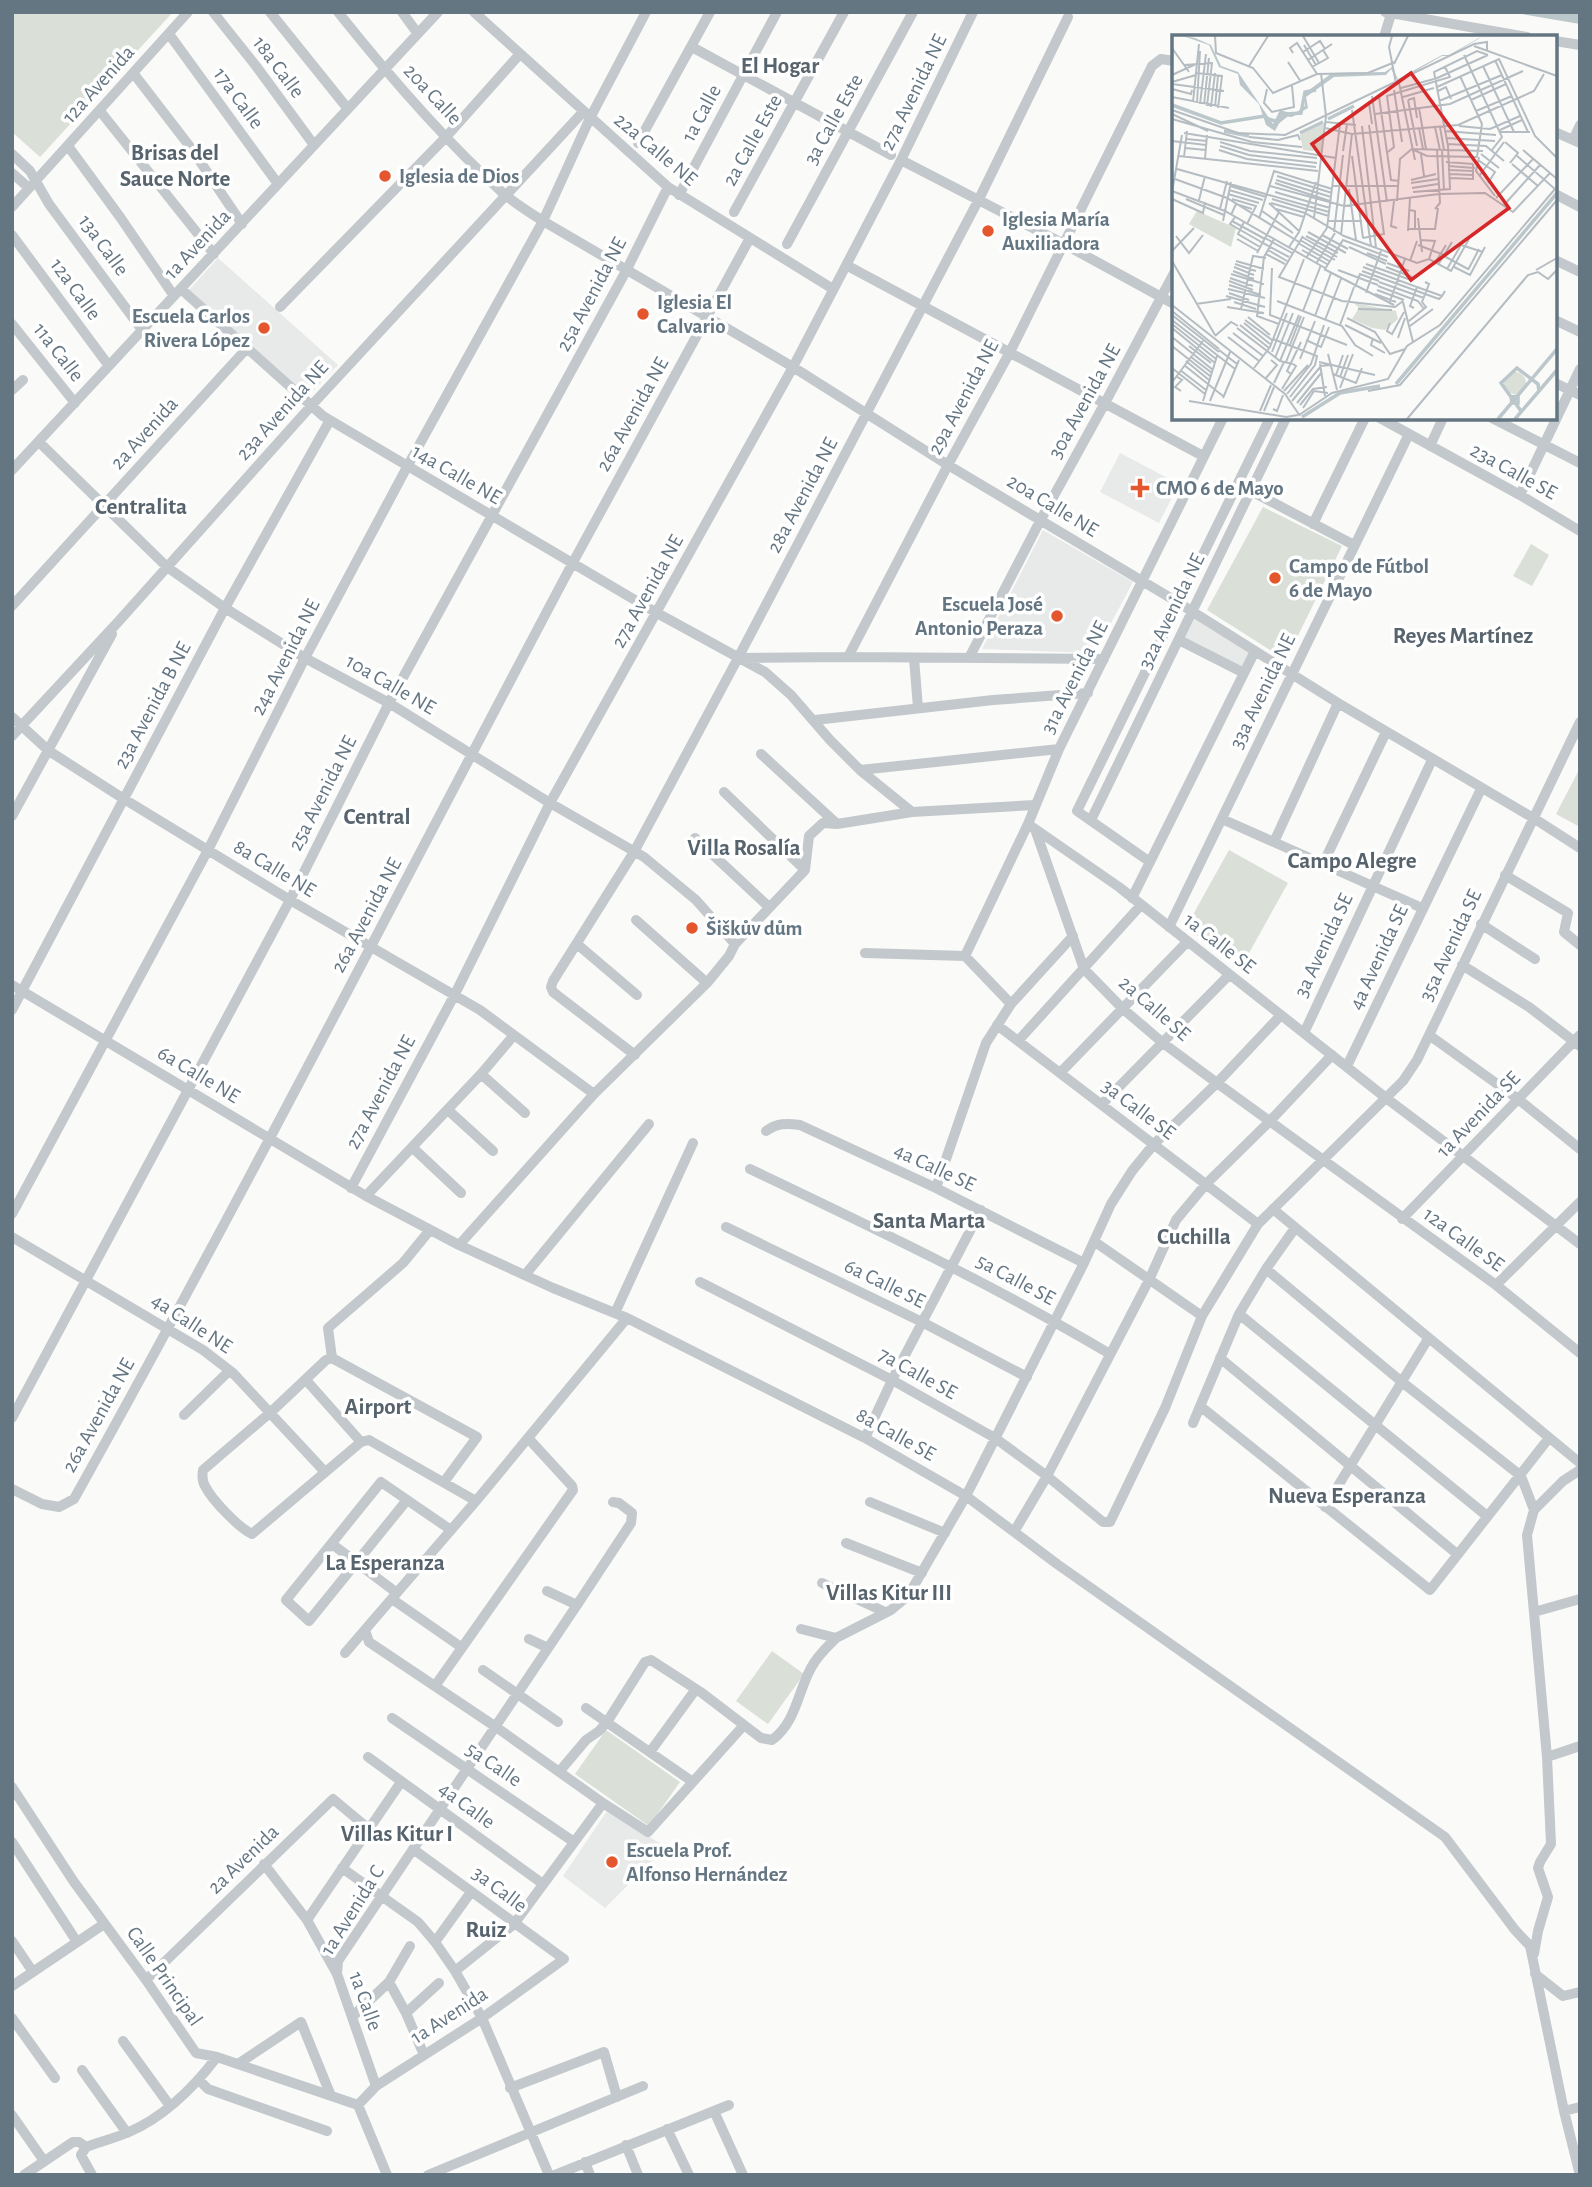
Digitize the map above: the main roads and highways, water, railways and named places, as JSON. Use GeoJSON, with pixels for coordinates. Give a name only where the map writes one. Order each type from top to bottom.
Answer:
{"type":"FeatureCollection","features":[{"type":"Feature","properties":{"kind":"place","name":"Iglesia de Dios"},"geometry":{"type":"Point","coordinates":[385,176]}},
{"type":"Feature","properties":{"kind":"place","name":"Iglesia María Auxiliadora"},"geometry":{"type":"Point","coordinates":[988,231]}},
{"type":"Feature","properties":{"kind":"place","name":"Iglesia El Calvario"},"geometry":{"type":"Point","coordinates":[643,314]}},
{"type":"Feature","properties":{"kind":"place","name":"Escuela Carlos Rivera López"},"geometry":{"type":"Point","coordinates":[264,328]}},
{"type":"Feature","properties":{"kind":"place","name":"CMO 6 de Mayo"},"geometry":{"type":"Point","coordinates":[1140,488]}},
{"type":"Feature","properties":{"kind":"place","name":"Campo de Fútbol 6 de Mayo"},"geometry":{"type":"Point","coordinates":[1275,578]}},
{"type":"Feature","properties":{"kind":"place","name":"Escuela José Antonio Peraza"},"geometry":{"type":"Point","coordinates":[1057,616]}},
{"type":"Feature","properties":{"kind":"place","name":"Šiškův dům"},"geometry":{"type":"Point","coordinates":[692,928]}},
{"type":"Feature","properties":{"kind":"place","name":"Escuela Prof. Alfonso Hernández"},"geometry":{"type":"Point","coordinates":[612,1862]}},
{"type":"Feature","properties":{"kind":"district","name":"El Hogar"},"geometry":{"type":"Point","coordinates":[780,65]}},
{"type":"Feature","properties":{"kind":"district","name":"Brisas del Sauce Norte"},"geometry":{"type":"Point","coordinates":[175,165]}},
{"type":"Feature","properties":{"kind":"district","name":"Centralita"},"geometry":{"type":"Point","coordinates":[141,506]}},
{"type":"Feature","properties":{"kind":"district","name":"Reyes Martínez"},"geometry":{"type":"Point","coordinates":[1463,635]}},
{"type":"Feature","properties":{"kind":"district","name":"Central"},"geometry":{"type":"Point","coordinates":[377,816]}},
{"type":"Feature","properties":{"kind":"district","name":"Villa Rosalía"},"geometry":{"type":"Point","coordinates":[744,847]}},
{"type":"Feature","properties":{"kind":"district","name":"Campo Alegre"},"geometry":{"type":"Point","coordinates":[1352,860]}},
{"type":"Feature","properties":{"kind":"district","name":"Santa Marta"},"geometry":{"type":"Point","coordinates":[929,1220]}},
{"type":"Feature","properties":{"kind":"district","name":"Cuchilla"},"geometry":{"type":"Point","coordinates":[1194,1236]}},
{"type":"Feature","properties":{"kind":"district","name":"Airport"},"geometry":{"type":"Point","coordinates":[378,1406]}},
{"type":"Feature","properties":{"kind":"district","name":"Nueva Esperanza"},"geometry":{"type":"Point","coordinates":[1347,1495]}},
{"type":"Feature","properties":{"kind":"district","name":"La Esperanza"},"geometry":{"type":"Point","coordinates":[385,1562]}},
{"type":"Feature","properties":{"kind":"district","name":"Villas Kitur III"},"geometry":{"type":"Point","coordinates":[889,1592]}},
{"type":"Feature","properties":{"kind":"district","name":"Villas Kitur I"},"geometry":{"type":"Point","coordinates":[397,1833]}},
{"type":"Feature","properties":{"kind":"district","name":"Ruiz"},"geometry":{"type":"Point","coordinates":[486,1929]}}]}
